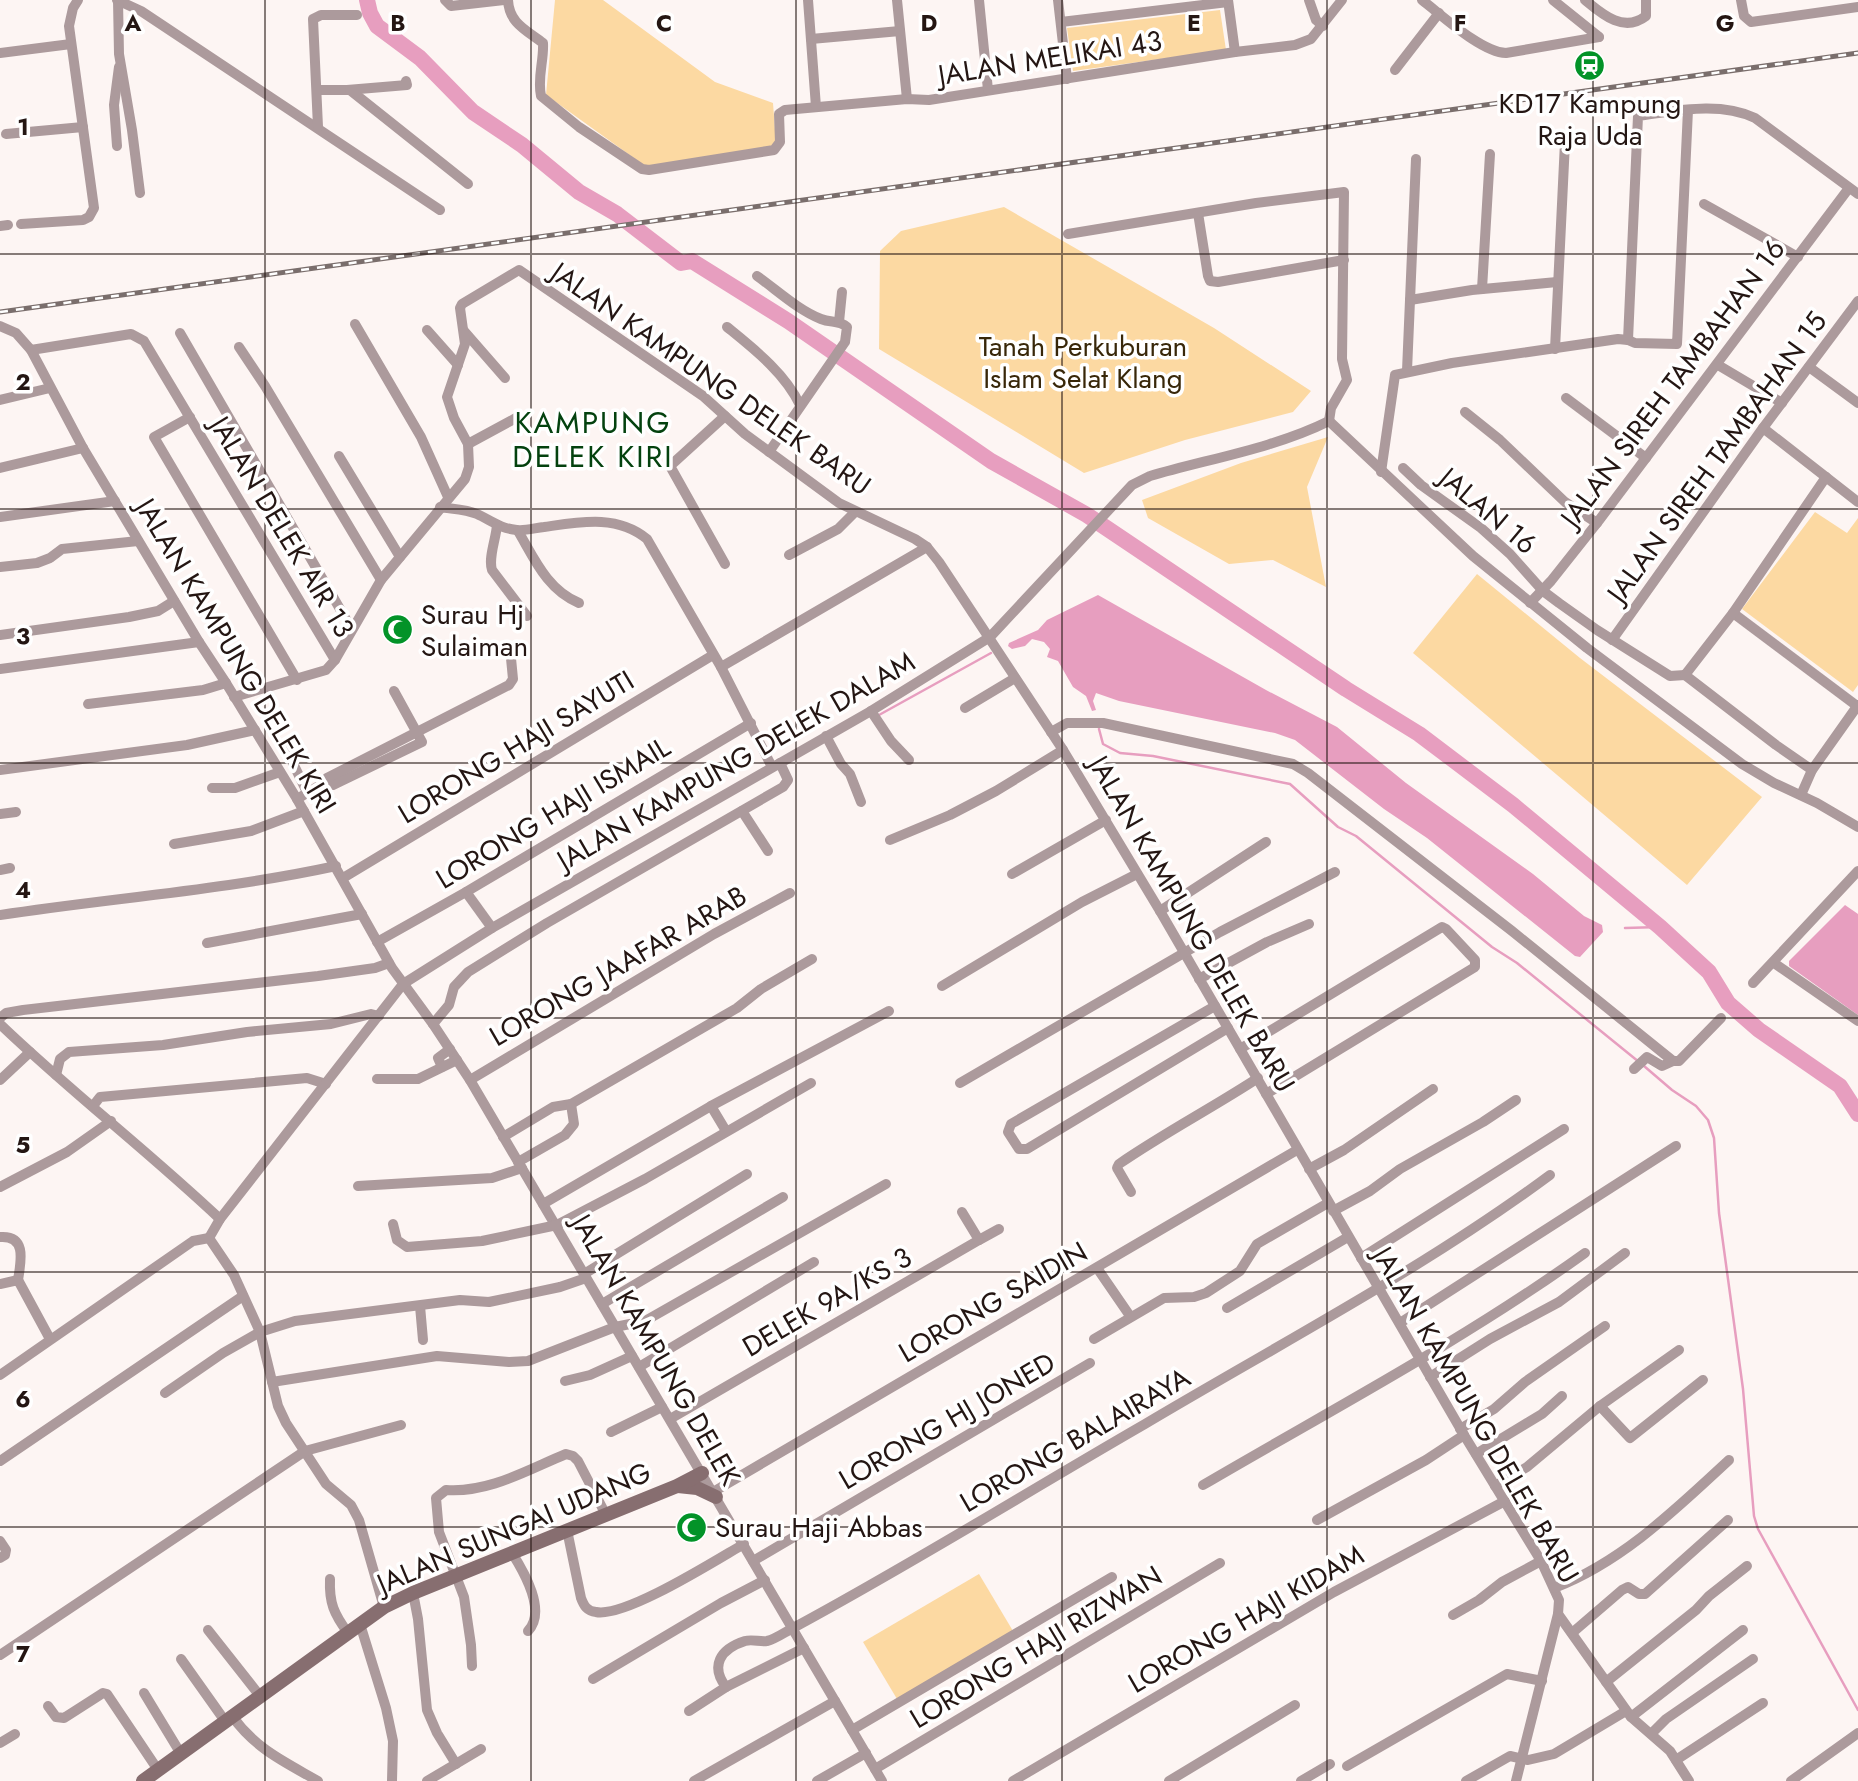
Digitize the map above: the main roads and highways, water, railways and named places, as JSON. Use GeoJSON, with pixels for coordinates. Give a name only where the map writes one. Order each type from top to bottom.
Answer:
{"type":"FeatureCollection","features":[{"type":"Feature","properties":{"kind":"waterway"},"geometry":{"type":"LineString","coordinates":[[367,0],[377,26],[420,58],[473,112],[522,145],[579,192],[617,214],[681,263],[692,261],[788,321],[991,461],[1087,515],[1346,689],[1419,734],[1513,805],[1660,927],[1709,972],[1728,1003],[1759,1030],[1840,1086],[1858,1114]]}},
{"type":"Feature","properties":{"kind":"waterway"},"geometry":{"type":"LineString","coordinates":[[879,715],[991,653]]}},
{"type":"Feature","properties":{"kind":"waterway"},"geometry":{"type":"LineString","coordinates":[[1099,729],[1103,744],[1120,753],[1153,756],[1290,784],[1338,827],[1356,836],[1639,1062]]}},
{"type":"Feature","properties":{"kind":"waterway"},"geometry":{"type":"LineString","coordinates":[[1625,928],[1660,927]]}},
{"type":"Feature","properties":{"kind":"waterway"},"geometry":{"type":"LineString","coordinates":[[1644,1066],[1696,1106],[1708,1120],[1714,1138],[1719,1213],[1743,1389],[1754,1516],[1758,1529],[1858,1710]]}},
{"type":"Feature","properties":{"kind":"railway"},"geometry":{"type":"LineString","coordinates":[[0,312],[1858,53]]}},
{"type":"Feature","properties":{"kind":"place","name":"KD17 Kampung Raja Uda"},"geometry":{"type":"Point","coordinates":[1590,66]}},
{"type":"Feature","properties":{"kind":"place","name":"Surau Hj Sulaiman"},"geometry":{"type":"Point","coordinates":[398,630]}},
{"type":"Feature","properties":{"kind":"place","name":"Surau Haji Abbas"},"geometry":{"type":"Point","coordinates":[692,1527]}},
{"type":"Feature","properties":{"kind":"district","name":"KAMPUNG DELEK KIRI"},"geometry":{"type":"Point","coordinates":[593,439]}},
{"type":"Feature","properties":{"kind":"park label","name":"Tanah Perkuburan Islam Selat Klang"},"geometry":{"type":"Point","coordinates":[1083,362]}}]}
